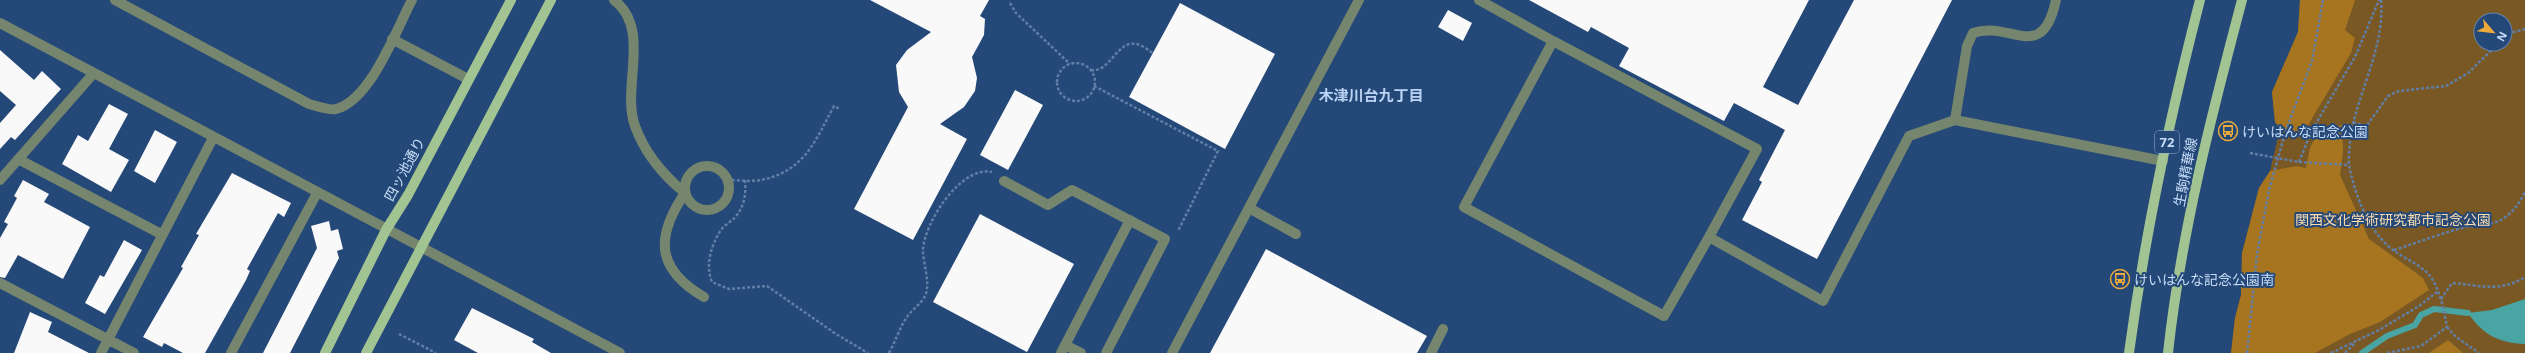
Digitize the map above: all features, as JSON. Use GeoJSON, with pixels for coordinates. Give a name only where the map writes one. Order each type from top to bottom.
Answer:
{"type":"FeatureCollection","features":[{"type":"Feature","properties":{"kind":"main road","name":"四ッ池通り"},"geometry":{"type":"LineString","coordinates":[[325,353],[386,230],[408,195],[511,0]]}},
{"type":"Feature","properties":{"kind":"main road"},"geometry":{"type":"LineString","coordinates":[[366,353],[420,247],[551,0]]}},
{"type":"Feature","properties":{"kind":"main road","name":"生駒精華線"},"geometry":{"type":"LineString","coordinates":[[2129,353],[2138,285],[2163,161],[2200,0]]}},
{"type":"Feature","properties":{"kind":"main road","name":"生駒精華線"},"geometry":{"type":"LineString","coordinates":[[2168,353],[2173,310],[2201,156],[2242,0]]}},
{"type":"Feature","properties":{"kind":"street"},"geometry":{"type":"LineString","coordinates":[[115,0],[309,104],[335,110],[354,101],[374,74],[412,0]]}},
{"type":"Feature","properties":{"kind":"street"},"geometry":{"type":"LineString","coordinates":[[614,0],[627,16],[632,30],[634,44],[630,98],[634,124],[654,162],[666,177],[685,193],[694,206],[705,210],[717,208],[728,196],[727,180],[716,168],[700,167],[688,177],[685,193],[671,214],[666,234],[665,252],[671,270],[685,286],[704,297]]}},
{"type":"Feature","properties":{"kind":"street"},"geometry":{"type":"LineString","coordinates":[[1172,353],[1359,0]]}},
{"type":"Feature","properties":{"kind":"street"},"geometry":{"type":"LineString","coordinates":[[1479,0],[1552,41],[1757,149],[1664,316],[1464,207],[1552,41]]}},
{"type":"Feature","properties":{"kind":"street"},"geometry":{"type":"LineString","coordinates":[[1955,120],[1967,46],[1973,33],[1984,29],[2027,37],[2044,31],[2052,18],[2056,0]]}},
{"type":"Feature","properties":{"kind":"street"},"geometry":{"type":"LineString","coordinates":[[0,23],[213,138],[620,353]]}},
{"type":"Feature","properties":{"kind":"street"},"geometry":{"type":"LineString","coordinates":[[392,39],[468,79]]}},
{"type":"Feature","properties":{"kind":"street"},"geometry":{"type":"LineString","coordinates":[[0,180],[93,74]]}},
{"type":"Feature","properties":{"kind":"street"},"geometry":{"type":"LineString","coordinates":[[1709,237],[1823,301],[1909,136],[1955,120],[2163,161]]}},
{"type":"Feature","properties":{"kind":"street"},"geometry":{"type":"LineString","coordinates":[[101,353],[161,234],[213,138]]}},
{"type":"Feature","properties":{"kind":"street"},"geometry":{"type":"LineString","coordinates":[[18,159],[161,234]]}},
{"type":"Feature","properties":{"kind":"street"},"geometry":{"type":"LineString","coordinates":[[1004,181],[1048,205],[1072,190],[1165,239],[1106,353]]}},
{"type":"Feature","properties":{"kind":"street"},"geometry":{"type":"LineString","coordinates":[[231,353],[317,193]]}},
{"type":"Feature","properties":{"kind":"street"},"geometry":{"type":"LineString","coordinates":[[1248,208],[1296,234]]}},
{"type":"Feature","properties":{"kind":"street"},"geometry":{"type":"LineString","coordinates":[[1081,353],[1063,349],[1130,220]]}},
{"type":"Feature","properties":{"kind":"street"},"geometry":{"type":"LineString","coordinates":[[0,295],[2,284],[134,353]]}},
{"type":"Feature","properties":{"kind":"street"},"geometry":{"type":"LineString","coordinates":[[1431,353],[1443,329]]}},
{"type":"Feature","properties":{"kind":"path"},"geometry":{"type":"LineString","coordinates":[[2247,353],[2257,254],[2278,158],[2295,102],[2306,81],[2323,0]]}},
{"type":"Feature","properties":{"kind":"path"},"geometry":{"type":"LineString","coordinates":[[2299,162],[2311,132],[2355,57],[2380,0]]}},
{"type":"Feature","properties":{"kind":"path"},"geometry":{"type":"LineString","coordinates":[[2380,0],[2379,38],[2353,122],[2349,165],[2359,200],[2377,235],[2394,251],[2424,270],[2430,277],[2437,292],[2447,327],[2456,337],[2479,353]]}},
{"type":"Feature","properties":{"kind":"path"},"geometry":{"type":"LineString","coordinates":[[1010,3],[1022,19],[1070,64]]}},
{"type":"Feature","properties":{"kind":"path"},"geometry":{"type":"LineString","coordinates":[[2513,33],[2525,29]]}},
{"type":"Feature","properties":{"kind":"path"},"geometry":{"type":"LineString","coordinates":[[1090,70],[1101,68],[1127,46],[1133,44],[1153,53]]}},
{"type":"Feature","properties":{"kind":"path"},"geometry":{"type":"LineString","coordinates":[[2353,122],[2365,126],[2368,124],[2388,96],[2399,91],[2446,86],[2468,73],[2490,52]]}},
{"type":"Feature","properties":{"kind":"path"},"geometry":{"type":"LineString","coordinates":[[1078,63],[1090,70],[1094,76],[1094,86],[1088,96],[1081,100],[1074,101],[1061,94],[1057,80],[1064,68],[1070,64],[1078,63]]}},
{"type":"Feature","properties":{"kind":"path"},"geometry":{"type":"LineString","coordinates":[[1094,86],[1218,151],[1180,230],[1165,239]]}},
{"type":"Feature","properties":{"kind":"path"},"geometry":{"type":"LineString","coordinates":[[727,180],[760,180],[780,174],[802,161],[811,150],[834,106],[840,109]]}},
{"type":"Feature","properties":{"kind":"path"},"geometry":{"type":"LineString","coordinates":[[2250,153],[2299,162],[2349,165]]}},
{"type":"Feature","properties":{"kind":"path"},"geometry":{"type":"LineString","coordinates":[[890,353],[905,319],[924,297],[926,282],[923,249],[930,226],[943,202],[960,183],[976,172],[984,170],[997,174],[1004,181]]}},
{"type":"Feature","properties":{"kind":"path"},"geometry":{"type":"LineString","coordinates":[[745,180],[746,195],[742,206],[737,215],[722,229],[709,255],[708,273],[712,282],[729,289],[767,286],[836,334],[868,353]]}},
{"type":"Feature","properties":{"kind":"path"},"geometry":{"type":"LineString","coordinates":[[2394,251],[2453,230],[2482,226],[2504,218],[2520,203],[2525,192]]}},
{"type":"Feature","properties":{"kind":"path"},"geometry":{"type":"LineString","coordinates":[[2440,300],[2452,284],[2487,288],[2517,282],[2525,277]]}},
{"type":"Feature","properties":{"kind":"path"},"geometry":{"type":"LineString","coordinates":[[2331,353],[2404,316],[2437,292]]}},
{"type":"Feature","properties":{"kind":"path"},"geometry":{"type":"LineString","coordinates":[[2387,353],[2421,346],[2447,327]]}},
{"type":"Feature","properties":{"kind":"path"},"geometry":{"type":"LineString","coordinates":[[399,334],[436,353]]}},
{"type":"Feature","properties":{"kind":"path"},"geometry":{"type":"LineString","coordinates":[[2345,353],[2356,341]]}},
{"type":"Feature","properties":{"kind":"green space","name":"関西文化学術研究都市記念公園"},"geometry":{"type":"Polygon","coordinates":[[[2300,0],[2525,0],[2525,353],[2231,353],[2235,318],[2241,295],[2242,253],[2259,188],[2270,171],[2280,128],[2275,122],[2272,92],[2298,32],[2300,0]]]}},
{"type":"Feature","properties":{"kind":"shaded area"},"geometry":{"type":"Polygon","coordinates":[[[2300,0],[2355,0],[2345,30],[2355,38],[2351,53],[2301,137],[2280,128],[2275,122],[2272,92],[2298,32],[2300,0]]]}},
{"type":"Feature","properties":{"kind":"shaded area"},"geometry":{"type":"Polygon","coordinates":[[[2342,125],[2343,151],[2340,175],[2369,239],[2423,278],[2429,290],[2380,322],[2350,334],[2315,353],[2231,353],[2235,318],[2241,295],[2242,253],[2259,188],[2270,171],[2296,166],[2306,168],[2310,148],[2318,132],[2342,125]]]}},
{"type":"Feature","properties":{"kind":"shaded area"},"geometry":{"type":"Polygon","coordinates":[[[2525,299],[2525,344],[2499,340],[2480,327],[2468,313],[2492,310],[2525,299]]]}},
{"type":"Feature","properties":{"kind":"shaded area"},"geometry":{"type":"Polygon","coordinates":[[[2448,340],[2463,353],[2429,353],[2448,340]]]}},
{"type":"Feature","properties":{"kind":"building"},"geometry":{"type":"Polygon","coordinates":[[[870,0],[989,0],[980,16],[985,19],[984,35],[972,57],[977,78],[975,91],[964,107],[940,124],[967,139],[913,240],[854,209],[908,107],[899,92],[896,65],[907,50],[931,32],[870,0]]]}},
{"type":"Feature","properties":{"kind":"building"},"geometry":{"type":"Polygon","coordinates":[[[1529,0],[1809,0],[1763,87],[1798,105],[1854,0],[1952,0],[1817,259],[1742,220],[1762,182],[1759,180],[1785,130],[1734,103],[1724,121],[1619,66],[1629,48],[1591,27],[1588,32],[1529,0]]]}},
{"type":"Feature","properties":{"kind":"building"},"geometry":{"type":"Polygon","coordinates":[[[1180,3],[1275,54],[1225,149],[1129,97],[1180,3]]]}},
{"type":"Feature","properties":{"kind":"building"},"geometry":{"type":"Polygon","coordinates":[[[1448,10],[1472,23],[1463,41],[1438,27],[1448,10]]]}},
{"type":"Feature","properties":{"kind":"building"},"geometry":{"type":"Polygon","coordinates":[[[0,50],[34,80],[42,71],[61,89],[15,140],[11,137],[0,149],[0,123],[16,105],[0,91],[0,50]]]}},
{"type":"Feature","properties":{"kind":"building"},"geometry":{"type":"Polygon","coordinates":[[[1015,90],[1043,105],[1008,170],[980,155],[1015,90]]]}},
{"type":"Feature","properties":{"kind":"building"},"geometry":{"type":"Polygon","coordinates":[[[109,104],[128,114],[109,149],[129,160],[111,192],[62,164],[78,135],[88,141],[109,104]]]}},
{"type":"Feature","properties":{"kind":"building"},"geometry":{"type":"Polygon","coordinates":[[[155,130],[177,142],[155,183],[134,171],[155,130]]]}},
{"type":"Feature","properties":{"kind":"building"},"geometry":{"type":"Polygon","coordinates":[[[232,173],[291,203],[284,217],[278,213],[247,269],[250,271],[246,280],[205,353],[183,353],[164,343],[162,347],[143,337],[183,268],[181,267],[199,235],[196,234],[232,173]]]}},
{"type":"Feature","properties":{"kind":"building"},"geometry":{"type":"Polygon","coordinates":[[[23,180],[49,194],[44,202],[90,227],[63,279],[18,255],[5,278],[0,277],[0,238],[8,224],[4,222],[17,198],[14,196],[23,180]]]}},
{"type":"Feature","properties":{"kind":"building"},"geometry":{"type":"Polygon","coordinates":[[[980,214],[1074,264],[1027,352],[933,302],[980,214]]]}},
{"type":"Feature","properties":{"kind":"building"},"geometry":{"type":"Polygon","coordinates":[[[329,221],[331,231],[338,229],[343,249],[337,251],[339,258],[290,353],[263,353],[317,248],[311,226],[329,221]]]}},
{"type":"Feature","properties":{"kind":"building"},"geometry":{"type":"Polygon","coordinates":[[[124,240],[142,250],[105,314],[85,303],[100,275],[104,277],[124,240]]]}},
{"type":"Feature","properties":{"kind":"building"},"geometry":{"type":"Polygon","coordinates":[[[1266,249],[1427,336],[1417,353],[1210,353],[1266,249]]]}},
{"type":"Feature","properties":{"kind":"building"},"geometry":{"type":"Polygon","coordinates":[[[472,308],[534,339],[532,342],[551,353],[478,353],[454,340],[472,308]]]}},
{"type":"Feature","properties":{"kind":"building"},"geometry":{"type":"Polygon","coordinates":[[[30,312],[52,322],[48,332],[89,353],[14,353],[30,312]]]}},
{"type":"Feature","properties":{"kind":"waterway"},"geometry":{"type":"LineString","coordinates":[[2362,353],[2387,336],[2415,325],[2421,315],[2434,309],[2468,313]]}},
{"type":"Feature","properties":{"kind":"place","name":"けいはんな記念公園"},"geometry":{"type":"Point","coordinates":[2228,131]}},
{"type":"Feature","properties":{"kind":"place","name":"けいはんな記念公園南"},"geometry":{"type":"Point","coordinates":[2120,279]}},
{"type":"Feature","properties":{"kind":"district","name":"木津川台九丁目"},"geometry":{"type":"Point","coordinates":[1371,95]}}]}
